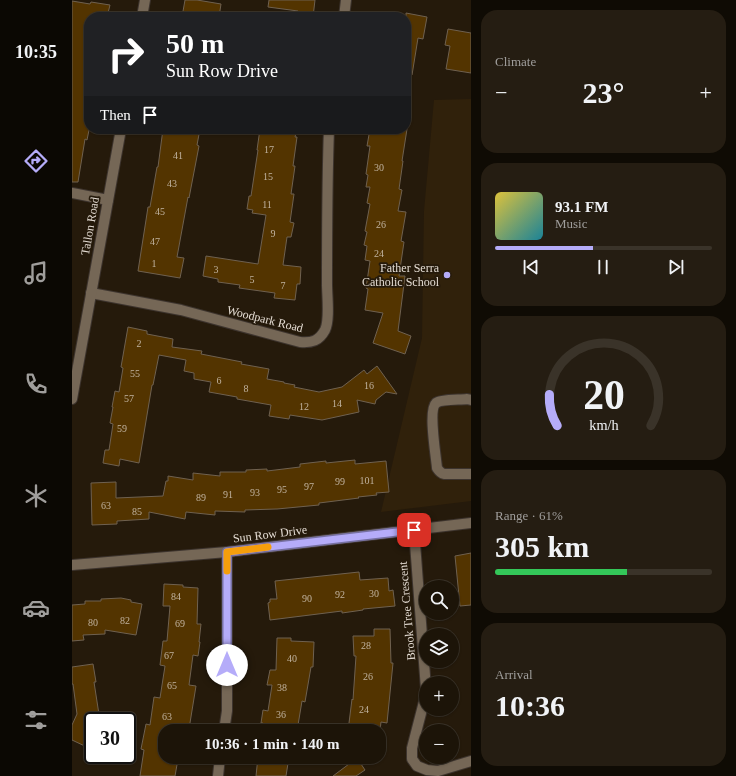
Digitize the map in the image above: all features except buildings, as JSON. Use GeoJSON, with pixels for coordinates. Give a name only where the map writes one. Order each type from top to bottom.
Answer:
{"type":"FeatureCollection","features":[{"type":"Feature","properties":{"kind":"street"},"geometry":{"type":"LineString","coordinates":[[143,12],[145,0]]}},
{"type":"Feature","properties":{"kind":"street"},"geometry":{"type":"LineString","coordinates":[[345,12],[346,0]]}},
{"type":"Feature","properties":{"kind":"street","name":"Tallon Road"},"geometry":{"type":"LineString","coordinates":[[72,399],[120,134]]}},
{"type":"Feature","properties":{"kind":"street","name":"Woodpark Road"},"geometry":{"type":"LineString","coordinates":[[91,293],[181,310],[300,342],[309,343],[315,341],[320,337],[326,328],[327,322],[329,134]]}},
{"type":"Feature","properties":{"kind":"street"},"geometry":{"type":"LineString","coordinates":[[72,193],[108,200]]}},
{"type":"Feature","properties":{"kind":"street"},"geometry":{"type":"LineString","coordinates":[[471,400],[467,399],[440,402],[433,408],[432,416],[438,470],[444,474],[471,474]]}},
{"type":"Feature","properties":{"kind":"street","name":"Sun Row Drive"},"geometry":{"type":"LineString","coordinates":[[72,565],[227,552],[471,523]]}},
{"type":"Feature","properties":{"kind":"street","name":"Brook Tree Crescent"},"geometry":{"type":"LineString","coordinates":[[414,530],[425,676]]}},
{"type":"Feature","properties":{"kind":"street"},"geometry":{"type":"LineString","coordinates":[[225,724],[227,552]]}},
{"type":"Feature","properties":{"kind":"street"},"geometry":{"type":"LineString","coordinates":[[420,716],[412,748],[412,759],[417,766],[427,770],[438,771],[471,761]]}},
{"type":"Feature","properties":{"kind":"street"},"geometry":{"type":"LineString","coordinates":[[218,776],[219,764]]}},
{"type":"Feature","properties":{"kind":"shaded area","name":"Father Serra Catholic School"},"geometry":{"type":"Polygon","coordinates":[[[471,99],[471,501],[381,512],[422,338],[424,211],[434,100],[471,99]]]}},
{"type":"Feature","properties":{"kind":"slow traffic"},"geometry":{"type":"LineString","coordinates":[[227,571],[227,552],[268,547]]}},
{"type":"Feature","properties":{"kind":"place","name":"Father Serra Catholic School"},"geometry":{"type":"Point","coordinates":[447,275]}},
{"type":"Feature","properties":{"kind":"route"},"geometry":{"type":"LineString","coordinates":[[227,665],[227,552],[414,530]]}}]}
